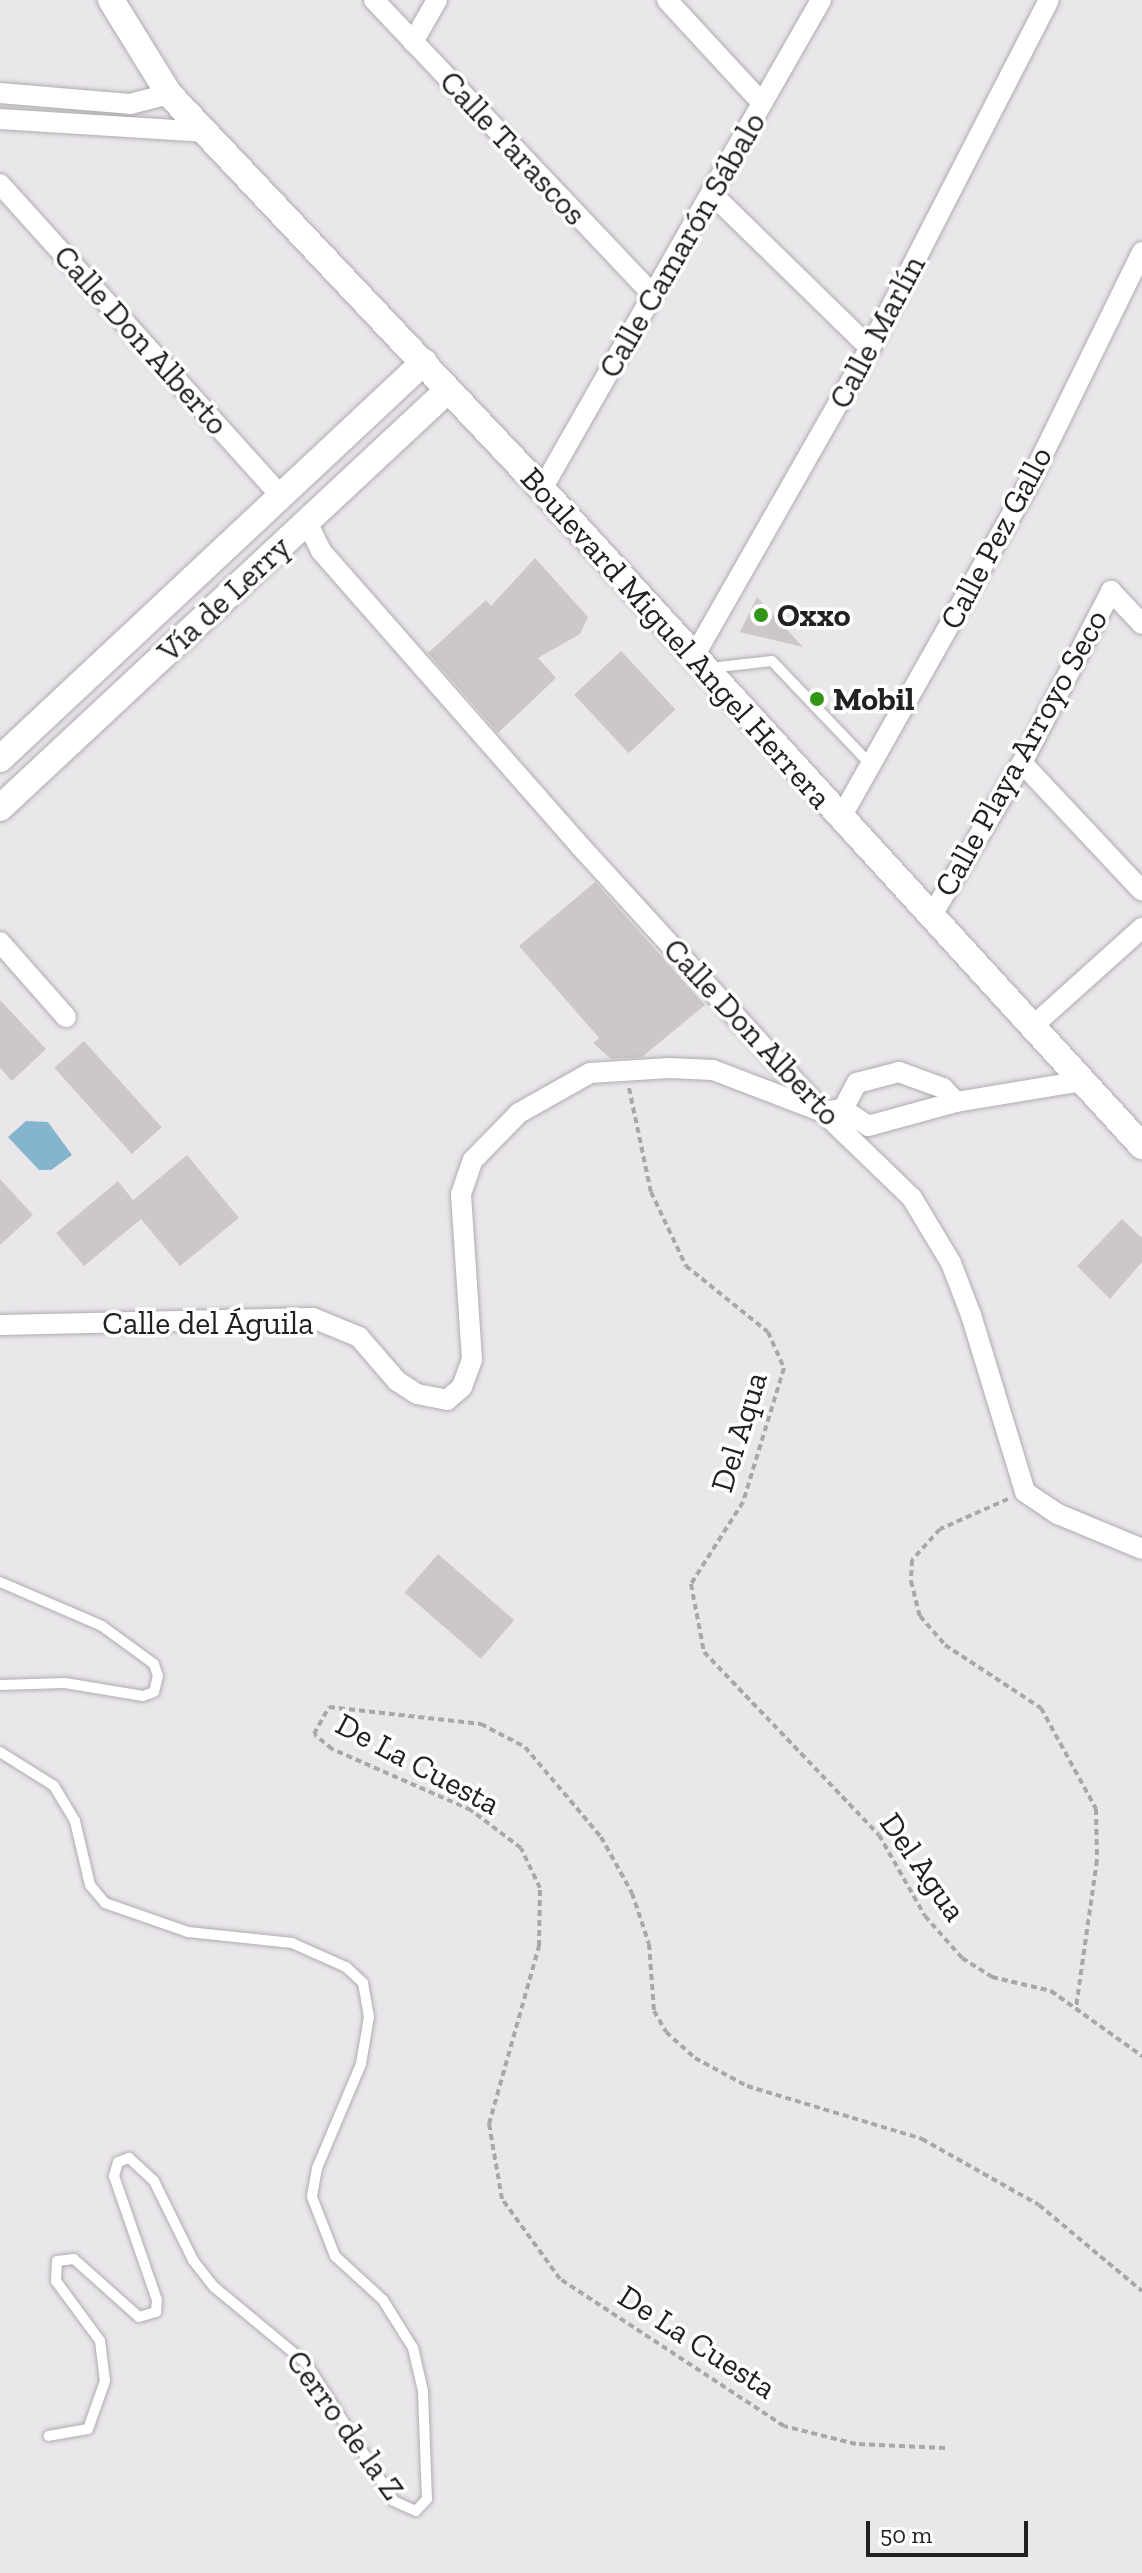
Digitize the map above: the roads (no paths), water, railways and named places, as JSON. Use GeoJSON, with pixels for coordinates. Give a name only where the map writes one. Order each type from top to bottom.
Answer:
{"type":"FeatureCollection","features":[{"type":"Feature","properties":{"kind":"street","name":"Boulevard Miguel Angel Herrera"},"geometry":{"type":"LineString","coordinates":[[111,0],[169,94],[542,489],[840,819],[932,915],[1142,1146]]}},
{"type":"Feature","properties":{"kind":"street","name":"Calle Tarascos"},"geometry":{"type":"LineString","coordinates":[[374,0],[653,295]]}},
{"type":"Feature","properties":{"kind":"street"},"geometry":{"type":"LineString","coordinates":[[413,42],[437,0]]}},
{"type":"Feature","properties":{"kind":"street"},"geometry":{"type":"LineString","coordinates":[[667,0],[762,103]]}},
{"type":"Feature","properties":{"kind":"street","name":"Calle Camarón Sábalo"},"geometry":{"type":"LineString","coordinates":[[542,489],[821,0]]}},
{"type":"Feature","properties":{"kind":"street","name":"Calle Marlín"},"geometry":{"type":"LineString","coordinates":[[698,663],[870,348],[1049,0]]}},
{"type":"Feature","properties":{"kind":"street"},"geometry":{"type":"LineString","coordinates":[[0,93],[130,104],[169,94]]}},
{"type":"Feature","properties":{"kind":"street"},"geometry":{"type":"LineString","coordinates":[[0,119],[207,132]]}},
{"type":"Feature","properties":{"kind":"street","name":"Calle Don Alberto"},"geometry":{"type":"LineString","coordinates":[[0,184],[281,496]]}},
{"type":"Feature","properties":{"kind":"street"},"geometry":{"type":"LineString","coordinates":[[711,193],[870,348]]}},
{"type":"Feature","properties":{"kind":"street","name":"Calle Pez Gallo"},"geometry":{"type":"LineString","coordinates":[[840,819],[1019,502],[1142,252]]}},
{"type":"Feature","properties":{"kind":"street","name":"Vía de Lerry"},"geometry":{"type":"LineString","coordinates":[[0,759],[424,362]]}},
{"type":"Feature","properties":{"kind":"street","name":"Vía de Lerry"},"geometry":{"type":"LineString","coordinates":[[0,808],[448,390]]}},
{"type":"Feature","properties":{"kind":"street","name":"Calle Don Alberto"},"geometry":{"type":"LineString","coordinates":[[307,522],[321,551],[912,1198],[951,1263],[1025,1492],[1058,1514],[1142,1549]]}},
{"type":"Feature","properties":{"kind":"street","name":"Calle Playa Arroyo Seco"},"geometry":{"type":"LineString","coordinates":[[932,915],[1022,763],[1111,591],[1142,624]]}},
{"type":"Feature","properties":{"kind":"street"},"geometry":{"type":"LineString","coordinates":[[1022,763],[1142,891]]}},
{"type":"Feature","properties":{"kind":"street"},"geometry":{"type":"LineString","coordinates":[[1033,1026],[1142,928]]}},
{"type":"Feature","properties":{"kind":"street"},"geometry":{"type":"LineString","coordinates":[[0,942],[66,1017]]}},
{"type":"Feature","properties":{"kind":"street","name":"Calle del Águila"},"geometry":{"type":"LineString","coordinates":[[0,1325],[313,1318],[359,1337],[397,1381],[417,1394],[447,1400],[462,1387],[472,1360],[458,1218],[473,1160],[519,1113],[564,1082],[625,1070],[713,1070],[868,1126],[956,1102],[1083,1081]]}},
{"type":"Feature","properties":{"kind":"street"},"geometry":{"type":"LineString","coordinates":[[833,1111],[857,1083],[899,1072],[943,1088],[956,1102]]}},
{"type":"Feature","properties":{"kind":"lane"},"geometry":{"type":"LineString","coordinates":[[698,663],[772,661],[871,765]]}},
{"type":"Feature","properties":{"kind":"lane"},"geometry":{"type":"LineString","coordinates":[[0,1582],[102,1626],[151,1662],[158,1676],[154,1692],[143,1696],[65,1683],[0,1685]]}},
{"type":"Feature","properties":{"kind":"lane","name":"Cerro de la Z"},"geometry":{"type":"LineString","coordinates":[[0,1752],[54,1786],[75,1821],[90,1885],[105,1903],[188,1932],[292,1943],[346,1967],[363,1983],[369,2017],[361,2064],[315,2174],[312,2197],[335,2256],[383,2300],[413,2348],[423,2391],[427,2499],[413,2511],[394,2501],[306,2363],[214,2287],[154,2181],[129,2158],[118,2162],[114,2176],[157,2300],[156,2312],[139,2317],[74,2259],[57,2261],[56,2281],[100,2341],[105,2381],[87,2431],[49,2436]]}},
{"type":"Feature","properties":{"kind":"water"},"geometry":{"type":"Polygon","coordinates":[[[26,1121],[48,1122],[72,1155],[51,1170],[39,1170],[8,1137],[26,1121]]]}},
{"type":"Feature","properties":{"kind":"place","name":"Oxxo"},"geometry":{"type":"Point","coordinates":[761,615]}},
{"type":"Feature","properties":{"kind":"place","name":"Mobil"},"geometry":{"type":"Point","coordinates":[817,699]}}]}
